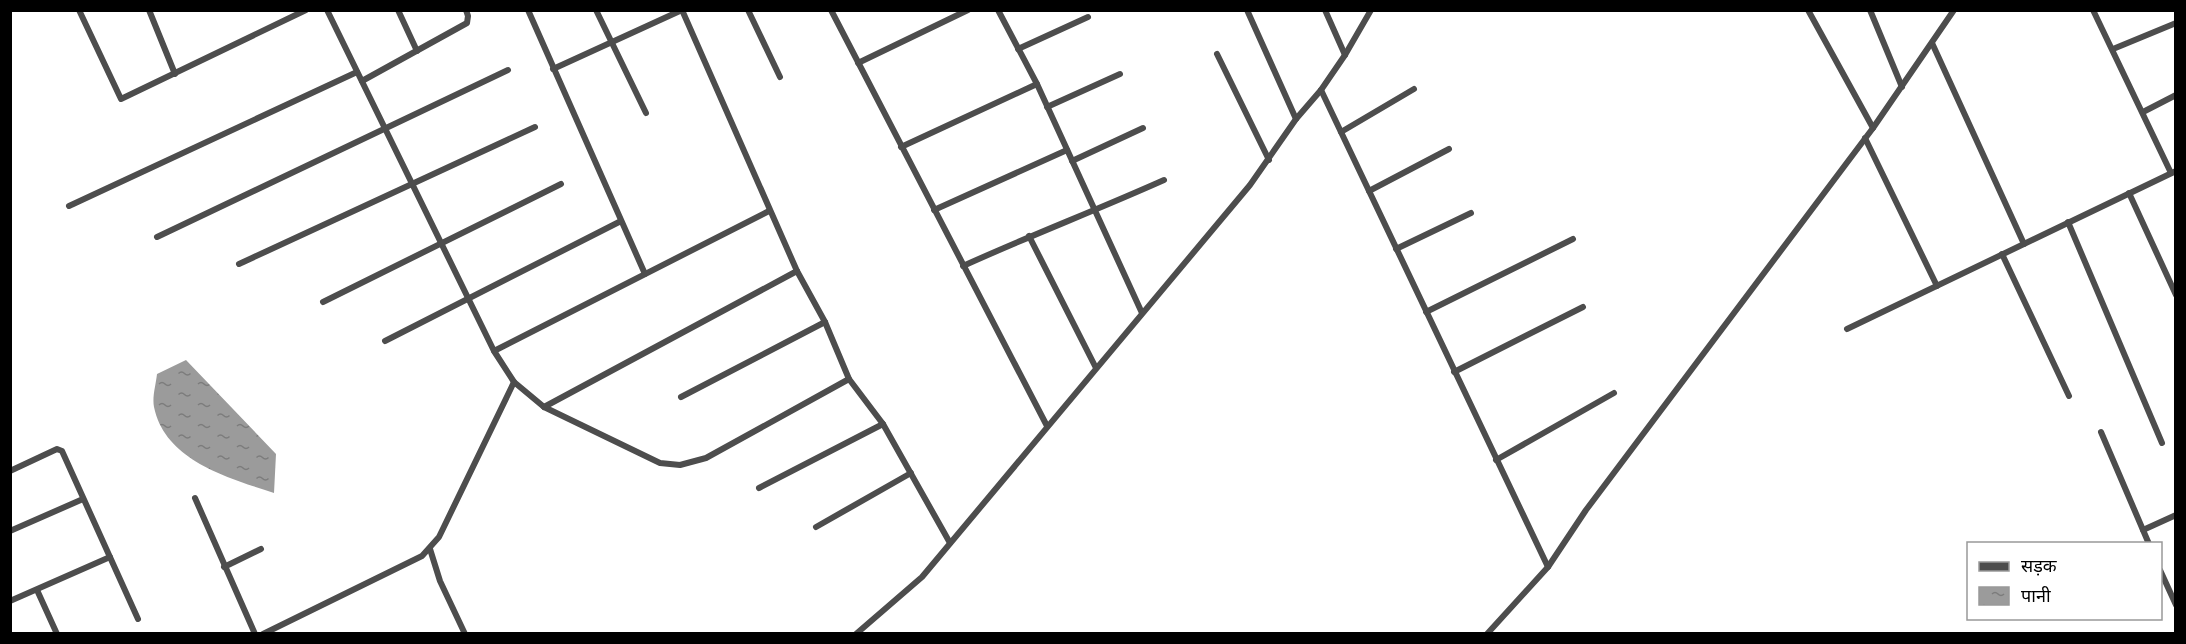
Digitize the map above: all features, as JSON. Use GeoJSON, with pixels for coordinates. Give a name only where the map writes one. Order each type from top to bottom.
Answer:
{"type":"FeatureCollection","features":[{"type":"Feature","properties":{"kind":"street"},"geometry":{"type":"LineString","coordinates":[[79,10],[121,99],[306,10]]}},
{"type":"Feature","properties":{"kind":"street"},"geometry":{"type":"LineString","coordinates":[[148,10],[175,74]]}},
{"type":"Feature","properties":{"kind":"street"},"geometry":{"type":"LineString","coordinates":[[327,10],[494,351],[514,382],[544,407],[660,462],[680,465],[706,458],[849,379]]}},
{"type":"Feature","properties":{"kind":"street"},"geometry":{"type":"LineString","coordinates":[[398,10],[417,51]]}},
{"type":"Feature","properties":{"kind":"street"},"geometry":{"type":"LineString","coordinates":[[362,81],[467,23],[466,10]]}},
{"type":"Feature","properties":{"kind":"street"},"geometry":{"type":"LineString","coordinates":[[528,10],[645,274]]}},
{"type":"Feature","properties":{"kind":"street"},"geometry":{"type":"LineString","coordinates":[[596,10],[646,113]]}},
{"type":"Feature","properties":{"kind":"street"},"geometry":{"type":"LineString","coordinates":[[748,10],[780,77]]}},
{"type":"Feature","properties":{"kind":"street"},"geometry":{"type":"LineString","coordinates":[[831,10],[1047,426]]}},
{"type":"Feature","properties":{"kind":"street"},"geometry":{"type":"LineString","coordinates":[[858,63],[968,10]]}},
{"type":"Feature","properties":{"kind":"street"},"geometry":{"type":"LineString","coordinates":[[998,10],[1037,84],[1142,313]]}},
{"type":"Feature","properties":{"kind":"street"},"geometry":{"type":"LineString","coordinates":[[1247,10],[1296,119]]}},
{"type":"Feature","properties":{"kind":"street"},"geometry":{"type":"LineString","coordinates":[[1325,10],[1345,55]]}},
{"type":"Feature","properties":{"kind":"street"},"geometry":{"type":"LineString","coordinates":[[856,633],[922,577],[1250,185],[1296,119],[1321,90],[1345,55],[1371,10]]}},
{"type":"Feature","properties":{"kind":"street"},"geometry":{"type":"LineString","coordinates":[[1808,10],[1873,128]]}},
{"type":"Feature","properties":{"kind":"street"},"geometry":{"type":"LineString","coordinates":[[1870,10],[1902,87]]}},
{"type":"Feature","properties":{"kind":"street"},"geometry":{"type":"LineString","coordinates":[[1487,633],[1548,567],[1586,510],[1873,128],[1954,10]]}},
{"type":"Feature","properties":{"kind":"street"},"geometry":{"type":"LineString","coordinates":[[1847,329],[2173,172],[2093,10]]}},
{"type":"Feature","properties":{"kind":"street"},"geometry":{"type":"LineString","coordinates":[[554,69],[682,11],[796,272],[825,322],[849,379],[883,424],[950,543]]}},
{"type":"Feature","properties":{"kind":"street"},"geometry":{"type":"LineString","coordinates":[[1018,49],[1088,17]]}},
{"type":"Feature","properties":{"kind":"street"},"geometry":{"type":"LineString","coordinates":[[2113,49],[2175,23]]}},
{"type":"Feature","properties":{"kind":"street"},"geometry":{"type":"LineString","coordinates":[[1932,43],[2024,244]]}},
{"type":"Feature","properties":{"kind":"street"},"geometry":{"type":"LineString","coordinates":[[1217,54],[1269,160]]}},
{"type":"Feature","properties":{"kind":"street"},"geometry":{"type":"LineString","coordinates":[[157,237],[508,70]]}},
{"type":"Feature","properties":{"kind":"street"},"geometry":{"type":"LineString","coordinates":[[69,206],[357,72]]}},
{"type":"Feature","properties":{"kind":"street"},"geometry":{"type":"LineString","coordinates":[[1047,106],[1120,74]]}},
{"type":"Feature","properties":{"kind":"street"},"geometry":{"type":"LineString","coordinates":[[901,147],[1037,84]]}},
{"type":"Feature","properties":{"kind":"street"},"geometry":{"type":"LineString","coordinates":[[1341,132],[1414,89]]}},
{"type":"Feature","properties":{"kind":"street"},"geometry":{"type":"LineString","coordinates":[[1321,90],[1548,567]]}},
{"type":"Feature","properties":{"kind":"street"},"geometry":{"type":"LineString","coordinates":[[2143,112],[2175,95]]}},
{"type":"Feature","properties":{"kind":"street"},"geometry":{"type":"LineString","coordinates":[[239,264],[535,127]]}},
{"type":"Feature","properties":{"kind":"street"},"geometry":{"type":"LineString","coordinates":[[1072,161],[1143,128]]}},
{"type":"Feature","properties":{"kind":"street"},"geometry":{"type":"LineString","coordinates":[[1865,138],[1937,286]]}},
{"type":"Feature","properties":{"kind":"street"},"geometry":{"type":"LineString","coordinates":[[1369,191],[1449,149]]}},
{"type":"Feature","properties":{"kind":"street"},"geometry":{"type":"LineString","coordinates":[[934,210],[1067,150]]}},
{"type":"Feature","properties":{"kind":"street"},"geometry":{"type":"LineString","coordinates":[[963,267],[1029,236],[1095,211],[1164,180]]}},
{"type":"Feature","properties":{"kind":"street"},"geometry":{"type":"LineString","coordinates":[[322,302],[561,184]]}},
{"type":"Feature","properties":{"kind":"street"},"geometry":{"type":"LineString","coordinates":[[2129,193],[2175,295]]}},
{"type":"Feature","properties":{"kind":"street"},"geometry":{"type":"LineString","coordinates":[[494,351],[769,211]]}},
{"type":"Feature","properties":{"kind":"street"},"geometry":{"type":"LineString","coordinates":[[1396,249],[1471,213]]}},
{"type":"Feature","properties":{"kind":"street"},"geometry":{"type":"LineString","coordinates":[[385,342],[621,221]]}},
{"type":"Feature","properties":{"kind":"street"},"geometry":{"type":"LineString","coordinates":[[2068,222],[2162,444]]}},
{"type":"Feature","properties":{"kind":"street"},"geometry":{"type":"LineString","coordinates":[[1029,236],[1095,368]]}},
{"type":"Feature","properties":{"kind":"street"},"geometry":{"type":"LineString","coordinates":[[1426,312],[1573,239]]}},
{"type":"Feature","properties":{"kind":"street"},"geometry":{"type":"LineString","coordinates":[[2002,254],[2069,396]]}},
{"type":"Feature","properties":{"kind":"street"},"geometry":{"type":"LineString","coordinates":[[544,407],[796,272]]}},
{"type":"Feature","properties":{"kind":"street"},"geometry":{"type":"LineString","coordinates":[[1454,372],[1583,308]]}},
{"type":"Feature","properties":{"kind":"street"},"geometry":{"type":"LineString","coordinates":[[681,397],[825,322]]}},
{"type":"Feature","properties":{"kind":"street"},"geometry":{"type":"LineString","coordinates":[[263,633],[422,556],[430,549],[439,537],[514,382]]}},
{"type":"Feature","properties":{"kind":"street"},"geometry":{"type":"LineString","coordinates":[[1496,460],[1614,393]]}},
{"type":"Feature","properties":{"kind":"street"},"geometry":{"type":"LineString","coordinates":[[759,488],[883,424]]}},
{"type":"Feature","properties":{"kind":"street"},"geometry":{"type":"LineString","coordinates":[[2101,432],[2149,542]]}},
{"type":"Feature","properties":{"kind":"street"},"geometry":{"type":"LineString","coordinates":[[10,471],[57,449],[62,451],[138,619]]}},
{"type":"Feature","properties":{"kind":"street"},"geometry":{"type":"LineString","coordinates":[[816,527],[911,473]]}},
{"type":"Feature","properties":{"kind":"street"},"geometry":{"type":"LineString","coordinates":[[195,498],[255,633]]}},
{"type":"Feature","properties":{"kind":"street"},"geometry":{"type":"LineString","coordinates":[[10,531],[83,499]]}},
{"type":"Feature","properties":{"kind":"street"},"geometry":{"type":"LineString","coordinates":[[2143,530],[2175,515]]}},
{"type":"Feature","properties":{"kind":"street"},"geometry":{"type":"LineString","coordinates":[[224,567],[261,549]]}},
{"type":"Feature","properties":{"kind":"street"},"geometry":{"type":"LineString","coordinates":[[430,549],[440,581],[465,633]]}},
{"type":"Feature","properties":{"kind":"street"},"geometry":{"type":"LineString","coordinates":[[10,602],[110,557]]}},
{"type":"Feature","properties":{"kind":"street"},"geometry":{"type":"LineString","coordinates":[[2162,575],[2175,605]]}},
{"type":"Feature","properties":{"kind":"street"},"geometry":{"type":"LineString","coordinates":[[37,590],[57,633]]}},
{"type":"Feature","properties":{"kind":"water"},"geometry":{"type":"Polygon","coordinates":[[[186,360],[276,454],[274,493],[201,465],[171,441],[160,426],[154,407],[157,374],[186,360]]]}}]}
